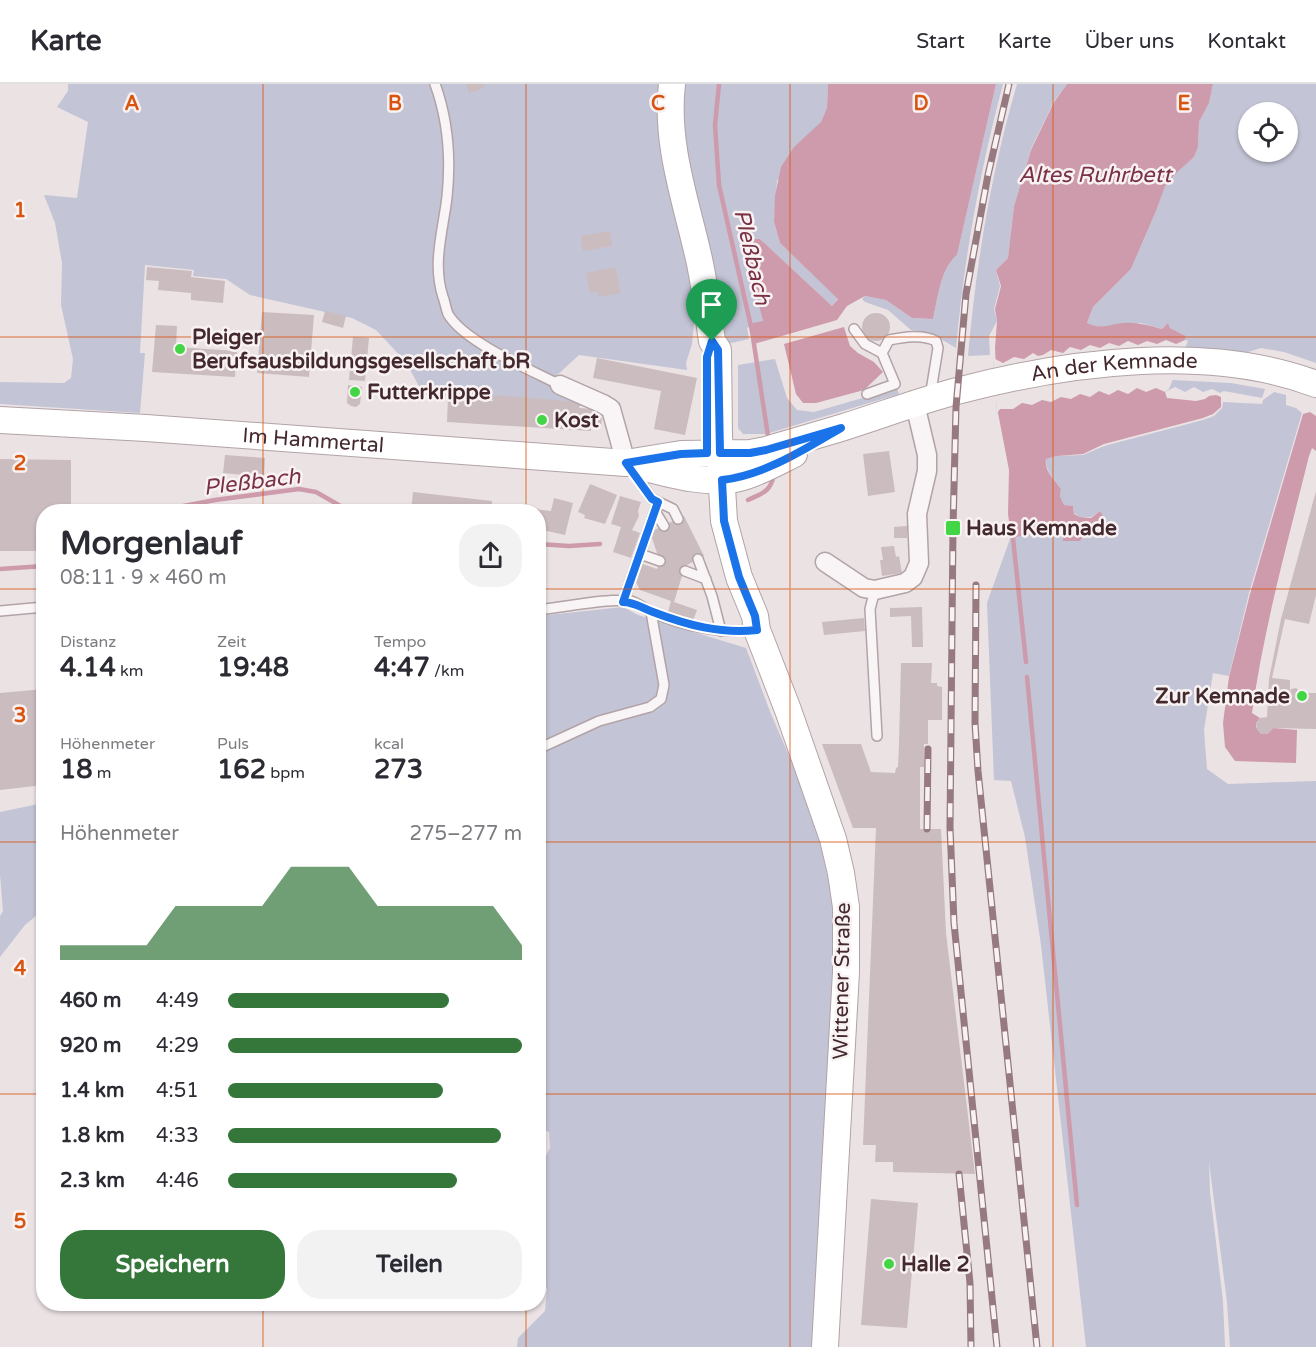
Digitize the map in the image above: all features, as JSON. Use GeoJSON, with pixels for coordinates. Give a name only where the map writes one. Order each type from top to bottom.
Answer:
{"type":"FeatureCollection","features":[{"type":"Feature","properties":{"kind":"main road","name":"Wittener Straße"},"geometry":{"type":"LineString","coordinates":[[672,84],[670,124],[678,171],[700,262],[712,341],[718,350],[713,453],[724,521],[739,577],[755,616],[757,630],[833,839],[846,908],[846,972],[825,1347]]}},
{"type":"Feature","properties":{"kind":"main road","name":"An der Kemnade"},"geometry":{"type":"LineString","coordinates":[[713,453],[750,453],[766,450],[922,402],[995,382],[1047,371],[1126,362],[1180,360],[1277,372],[1316,384]]}},
{"type":"Feature","properties":{"kind":"main road","name":"Im Hammertal"},"geometry":{"type":"LineString","coordinates":[[0,420],[146,428],[626,463],[666,473],[716,480]]}},
{"type":"Feature","properties":{"kind":"main road","name":"An der Kemnade"},"geometry":{"type":"LineString","coordinates":[[716,480],[743,477],[805,449],[841,428]]}},
{"type":"Feature","properties":{"kind":"main road","name":"Im Hammertal"},"geometry":{"type":"LineString","coordinates":[[626,463],[681,454],[713,453]]}},
{"type":"Feature","properties":{"kind":"street"},"geometry":{"type":"LineString","coordinates":[[560,385],[603,404],[611,410],[626,463]]}},
{"type":"Feature","properties":{"kind":"street"},"geometry":{"type":"LineString","coordinates":[[825,562],[864,588],[875,590],[905,584],[913,577],[919,563],[917,513],[927,471],[922,402]]}},
{"type":"Feature","properties":{"kind":"lane"},"geometry":{"type":"LineString","coordinates":[[435,84],[442,105],[449,154],[447,198],[437,267],[438,283],[449,315],[484,346],[560,385]]}},
{"type":"Feature","properties":{"kind":"lane"},"geometry":{"type":"LineString","coordinates":[[854,330],[865,344],[882,353],[895,384],[867,394]]}},
{"type":"Feature","properties":{"kind":"lane"},"geometry":{"type":"LineString","coordinates":[[882,353],[889,340],[929,337],[936,341],[938,348],[922,402]]}},
{"type":"Feature","properties":{"kind":"lane"},"geometry":{"type":"LineString","coordinates":[[626,463],[655,504],[664,526]]}},
{"type":"Feature","properties":{"kind":"lane"},"geometry":{"type":"LineString","coordinates":[[655,504],[673,509],[678,519]]}},
{"type":"Feature","properties":{"kind":"lane"},"geometry":{"type":"LineString","coordinates":[[623,602],[655,504]]}},
{"type":"Feature","properties":{"kind":"lane"},"geometry":{"type":"LineString","coordinates":[[640,554],[660,561]]}},
{"type":"Feature","properties":{"kind":"lane"},"geometry":{"type":"LineString","coordinates":[[698,559],[721,631]]}},
{"type":"Feature","properties":{"kind":"lane"},"geometry":{"type":"LineString","coordinates":[[687,570],[706,579]]}},
{"type":"Feature","properties":{"kind":"lane"},"geometry":{"type":"LineString","coordinates":[[875,590],[870,609],[877,736]]}},
{"type":"Feature","properties":{"kind":"lane"},"geometry":{"type":"LineString","coordinates":[[546,609],[631,602],[651,612],[706,629],[736,632],[757,630]]}},
{"type":"Feature","properties":{"kind":"lane"},"geometry":{"type":"LineString","coordinates":[[0,611],[36,608]]}},
{"type":"Feature","properties":{"kind":"lane"},"geometry":{"type":"LineString","coordinates":[[546,745],[599,721],[650,707],[662,699],[664,685],[651,612]]}},
{"type":"Feature","properties":{"kind":"shaded area"},"geometry":{"type":"Polygon","coordinates":[[[68,84],[667,84],[694,276],[695,313],[692,344],[686,363],[687,370],[579,355],[554,378],[597,407],[424,395],[405,361],[376,330],[352,318],[250,295],[226,279],[193,276],[194,270],[145,265],[140,353],[145,353],[140,413],[0,404],[0,382],[64,383],[71,378],[73,359],[61,305],[62,263],[55,223],[44,195],[77,198],[88,122],[57,107],[68,91],[68,84]]]}},
{"type":"Feature","properties":{"kind":"shaded area"},"geometry":{"type":"Polygon","coordinates":[[[683,84],[828,84],[827,108],[821,122],[777,181],[774,222],[780,243],[838,298],[832,306],[760,239],[748,240],[763,322],[747,328],[749,339],[727,344],[698,229],[684,157],[683,84]]]}},
{"type":"Feature","properties":{"kind":"shaded area"},"geometry":{"type":"Polygon","coordinates":[[[996,84],[1003,84],[974,215],[963,281],[956,348],[931,333],[911,330],[888,310],[862,299],[865,296],[886,300],[912,318],[933,319],[943,276],[957,255],[996,84]]]}},
{"type":"Feature","properties":{"kind":"shaded area"},"geometry":{"type":"Polygon","coordinates":[[[1017,84],[1067,84],[1054,101],[1031,149],[1014,206],[1008,258],[996,270],[1000,286],[994,309],[997,321],[989,336],[990,355],[968,356],[975,287],[992,185],[1017,84]]]}},
{"type":"Feature","properties":{"kind":"shaded area"},"geometry":{"type":"Polygon","coordinates":[[[1213,84],[1316,84],[1316,363],[1284,352],[1261,348],[1235,356],[994,374],[993,358],[998,362],[1182,343],[1186,336],[1170,328],[1168,323],[1162,329],[1141,323],[1095,327],[1087,323],[1093,307],[1131,269],[1156,211],[1164,186],[1194,157],[1198,147],[1199,122],[1209,103],[1213,84]]]}},
{"type":"Feature","properties":{"kind":"shaded area"},"geometry":{"type":"Polygon","coordinates":[[[775,359],[787,398],[797,410],[814,412],[897,388],[899,394],[766,434],[743,434],[738,428],[738,365],[775,359]]]}},
{"type":"Feature","properties":{"kind":"shaded area"},"geometry":{"type":"Polygon","coordinates":[[[1172,380],[1231,383],[1265,389],[1262,398],[1224,391],[1220,393],[1212,389],[1203,392],[1194,387],[1185,392],[1175,387],[1165,392],[1161,389],[1000,409],[997,413],[996,401],[1024,395],[1172,380]]]}},
{"type":"Feature","properties":{"kind":"shaded area"},"geometry":{"type":"Polygon","coordinates":[[[1274,392],[1286,395],[1286,405],[1302,413],[1249,593],[1229,676],[1213,673],[1204,730],[1207,769],[1228,784],[1316,781],[1316,1347],[1230,1347],[1227,1302],[1209,1162],[1210,1192],[1223,1301],[1225,1347],[1086,1347],[1041,945],[1025,837],[1011,781],[994,780],[987,603],[1011,536],[1061,527],[1063,541],[1080,541],[1091,530],[1110,527],[1100,511],[1091,517],[1080,517],[1074,513],[1073,506],[1064,505],[1060,496],[1061,489],[1049,472],[1046,459],[1057,456],[1083,455],[1104,446],[1203,420],[1214,416],[1222,408],[1223,402],[1262,404],[1263,400],[1274,392]]]}},
{"type":"Feature","properties":{"kind":"shaded area"},"geometry":{"type":"Polygon","coordinates":[[[623,607],[638,615],[746,648],[799,779],[820,843],[834,906],[834,966],[813,1347],[517,1347],[518,1338],[546,1311],[547,1289],[546,1156],[550,1148],[549,1132],[546,1131],[546,615],[623,607]]]}},
{"type":"Feature","properties":{"kind":"shaded area"},"geometry":{"type":"Polygon","coordinates":[[[36,804],[36,916],[25,925],[0,957],[0,916],[3,911],[0,874],[0,812],[36,804]]]}},
{"type":"Feature","properties":{"kind":"water"},"geometry":{"type":"Polygon","coordinates":[[[828,84],[996,84],[957,255],[943,276],[933,319],[912,318],[886,300],[865,296],[847,306],[837,320],[754,344],[751,328],[753,323],[763,321],[744,246],[751,240],[760,239],[832,306],[838,299],[780,243],[774,222],[775,196],[781,167],[794,147],[821,122],[827,108],[828,84]]]}},
{"type":"Feature","properties":{"kind":"water","name":"Altes Ruhrbett"},"geometry":{"type":"Polygon","coordinates":[[[1067,84],[1213,84],[1209,103],[1199,122],[1198,147],[1194,157],[1165,186],[1131,269],[1093,307],[1087,323],[1101,326],[1134,323],[1162,329],[1168,323],[1170,328],[1186,336],[1165,392],[1167,398],[1196,401],[1216,395],[1221,397],[1221,407],[1213,414],[1203,418],[1104,444],[1083,454],[1046,459],[1048,471],[1061,489],[1060,496],[1064,505],[1073,506],[1074,514],[1080,517],[1091,518],[1100,511],[1110,527],[1091,529],[1080,541],[1063,541],[1062,527],[1055,526],[1048,526],[1013,538],[1008,514],[1009,470],[998,413],[995,309],[1001,286],[996,270],[1008,258],[1014,206],[1031,150],[1054,102],[1067,84]]]}},
{"type":"Feature","properties":{"kind":"water"},"geometry":{"type":"Polygon","coordinates":[[[844,327],[850,346],[874,362],[883,372],[864,390],[816,403],[803,403],[796,394],[784,344],[844,327]]]}},
{"type":"Feature","properties":{"kind":"water"},"geometry":{"type":"Polygon","coordinates":[[[1310,412],[1316,416],[1316,451],[1312,448],[1309,456],[1285,552],[1263,648],[1252,713],[1260,718],[1256,727],[1261,734],[1267,734],[1273,728],[1297,730],[1296,763],[1235,761],[1225,747],[1223,723],[1229,677],[1250,594],[1303,414],[1310,412]]]}},
{"type":"Feature","properties":{"kind":"pier"},"geometry":{"type":"Polygon","coordinates":[[[1166,340],[1176,344],[1188,341],[1169,389],[1165,392],[1156,388],[1146,392],[1137,388],[1128,394],[1118,390],[1109,395],[1099,391],[1090,397],[1080,394],[1071,399],[1061,397],[1051,402],[1042,400],[1032,405],[1022,403],[1013,409],[1000,409],[997,413],[993,358],[1003,363],[1014,357],[1024,359],[1033,353],[1038,356],[1051,350],[1063,353],[1070,347],[1081,350],[1090,345],[1100,348],[1109,343],[1119,346],[1128,341],[1138,345],[1147,341],[1157,344],[1166,340]]]}},
{"type":"Feature","properties":{"kind":"building"},"geometry":{"type":"Polygon","coordinates":[[[466,84],[483,84],[484,88],[469,93],[466,84]]]}},
{"type":"Feature","properties":{"kind":"building"},"geometry":{"type":"Polygon","coordinates":[[[610,231],[612,246],[583,251],[581,236],[610,231]]]}},
{"type":"Feature","properties":{"kind":"building"},"geometry":{"type":"Polygon","coordinates":[[[147,267],[192,271],[191,277],[225,281],[223,303],[191,300],[191,293],[158,290],[159,281],[146,280],[147,267]]]}},
{"type":"Feature","properties":{"kind":"building"},"geometry":{"type":"Polygon","coordinates":[[[615,267],[621,293],[599,297],[598,292],[590,293],[586,273],[615,267]]]}},
{"type":"Feature","properties":{"kind":"building"},"geometry":{"type":"Polygon","coordinates":[[[325,311],[346,316],[343,328],[322,322],[325,311]]]}},
{"type":"Feature","properties":{"kind":"building"},"geometry":{"type":"Polygon","coordinates":[[[262,312],[314,315],[309,377],[257,373],[262,312]]]}},
{"type":"Feature","properties":{"kind":"building"},"geometry":{"type":"Polygon","coordinates":[[[876,313],[886,317],[890,327],[886,337],[876,341],[866,337],[862,327],[866,317],[876,313]]]}},
{"type":"Feature","properties":{"kind":"building","name":"Pleiger Berufsausbildungsgesellschaft bR"},"geometry":{"type":"Polygon","coordinates":[[[156,325],[177,326],[176,347],[237,351],[235,377],[152,372],[156,325]]]}},
{"type":"Feature","properties":{"kind":"building"},"geometry":{"type":"Polygon","coordinates":[[[353,337],[369,338],[365,381],[349,380],[353,337]]]}},
{"type":"Feature","properties":{"kind":"building"},"geometry":{"type":"Polygon","coordinates":[[[597,358],[697,378],[685,435],[654,429],[661,391],[593,378],[597,358]]]}},
{"type":"Feature","properties":{"kind":"building","name":"Futterkrippe"},"geometry":{"type":"Polygon","coordinates":[[[348,385],[362,387],[360,404],[356,407],[347,403],[348,385]]]}},
{"type":"Feature","properties":{"kind":"building"},"geometry":{"type":"Polygon","coordinates":[[[494,395],[580,402],[579,408],[592,409],[592,414],[600,414],[601,428],[591,427],[591,431],[447,422],[448,398],[493,401],[494,395]]]}},
{"type":"Feature","properties":{"kind":"building"},"geometry":{"type":"Polygon","coordinates":[[[889,451],[895,492],[868,496],[863,454],[889,451]]]}},
{"type":"Feature","properties":{"kind":"building"},"geometry":{"type":"Polygon","coordinates":[[[225,455],[265,458],[264,477],[223,473],[225,455]]]}},
{"type":"Feature","properties":{"kind":"building"},"geometry":{"type":"Polygon","coordinates":[[[0,459],[71,460],[71,504],[36,504],[36,551],[0,551],[0,459]]]}},
{"type":"Feature","properties":{"kind":"building"},"geometry":{"type":"Polygon","coordinates":[[[590,484],[617,495],[605,524],[584,518],[585,515],[578,512],[590,484]]]}},
{"type":"Feature","properties":{"kind":"building"},"geometry":{"type":"Polygon","coordinates":[[[1316,491],[1316,595],[1309,624],[1285,619],[1272,678],[1290,680],[1290,692],[1291,689],[1296,688],[1301,693],[1316,693],[1316,729],[1273,728],[1267,734],[1261,734],[1257,730],[1256,723],[1260,718],[1267,717],[1269,679],[1281,619],[1316,491]]]}},
{"type":"Feature","properties":{"kind":"building"},"geometry":{"type":"Polygon","coordinates":[[[413,492],[492,501],[492,504],[412,504],[413,492]]]}},
{"type":"Feature","properties":{"kind":"building"},"geometry":{"type":"Polygon","coordinates":[[[620,496],[641,502],[639,516],[632,530],[640,533],[631,558],[613,552],[621,527],[611,524],[620,496]]]}},
{"type":"Feature","properties":{"kind":"building"},"geometry":{"type":"Polygon","coordinates":[[[554,498],[573,503],[565,535],[546,531],[546,510],[551,511],[554,498]]]}},
{"type":"Feature","properties":{"kind":"building"},"geometry":{"type":"Polygon","coordinates":[[[684,516],[704,556],[685,566],[674,602],[697,610],[693,621],[668,612],[671,601],[640,590],[635,580],[640,563],[657,569],[662,557],[658,556],[650,532],[684,516]]]}},
{"type":"Feature","properties":{"kind":"building"},"geometry":{"type":"Polygon","coordinates":[[[907,526],[907,538],[894,538],[894,527],[907,526]]]}},
{"type":"Feature","properties":{"kind":"building"},"geometry":{"type":"Polygon","coordinates":[[[894,546],[896,557],[899,556],[902,573],[882,576],[881,547],[894,546]]]}},
{"type":"Feature","properties":{"kind":"building"},"geometry":{"type":"Polygon","coordinates":[[[922,607],[923,647],[912,647],[911,616],[890,617],[890,608],[922,607]]]}},
{"type":"Feature","properties":{"kind":"building"},"geometry":{"type":"Polygon","coordinates":[[[864,618],[865,631],[824,635],[822,622],[864,618]]]}},
{"type":"Feature","properties":{"kind":"building"},"geometry":{"type":"Polygon","coordinates":[[[901,663],[932,663],[931,683],[937,683],[937,686],[942,687],[942,720],[928,720],[928,744],[924,744],[924,767],[920,767],[920,829],[941,829],[946,933],[975,1174],[893,1172],[893,1162],[875,1162],[876,1145],[863,1145],[876,828],[853,828],[822,744],[861,744],[871,772],[895,773],[898,767],[901,663]]]}},
{"type":"Feature","properties":{"kind":"building"},"geometry":{"type":"Polygon","coordinates":[[[36,690],[36,786],[0,790],[0,693],[36,690]]]}},
{"type":"Feature","properties":{"kind":"building","name":"Halle 2"},"geometry":{"type":"Polygon","coordinates":[[[871,1199],[918,1203],[907,1328],[861,1325],[871,1199]]]}},
{"type":"Feature","properties":{"kind":"waterway","name":"Pleßbach"},"geometry":{"type":"LineString","coordinates":[[719,84],[715,125],[719,185],[752,331],[768,436]]}},
{"type":"Feature","properties":{"kind":"waterway","name":"Pleßbach"},"geometry":{"type":"LineString","coordinates":[[748,500],[768,489],[774,475]]}},
{"type":"Feature","properties":{"kind":"waterway","name":"Pleßbach"},"geometry":{"type":"LineString","coordinates":[[194,504],[299,489],[316,492],[337,504]]}},
{"type":"Feature","properties":{"kind":"waterway"},"geometry":{"type":"LineString","coordinates":[[1013,538],[1026,662]]}},
{"type":"Feature","properties":{"kind":"waterway","name":"Pleßbach"},"geometry":{"type":"LineString","coordinates":[[546,545],[600,544]]}},
{"type":"Feature","properties":{"kind":"waterway","name":"Pleßbach"},"geometry":{"type":"LineString","coordinates":[[0,569],[36,567]]}},
{"type":"Feature","properties":{"kind":"waterway"},"geometry":{"type":"LineString","coordinates":[[1027,677],[1077,1205]]}},
{"type":"Feature","properties":{"kind":"railway"},"geometry":{"type":"LineString","coordinates":[[997,1347],[954,923],[950,827],[956,407],[966,294],[988,175],[1009,84]]}},
{"type":"Feature","properties":{"kind":"railway"},"geometry":{"type":"LineString","coordinates":[[976,585],[975,723],[978,771],[1037,1347]]}},
{"type":"Feature","properties":{"kind":"railway"},"geometry":{"type":"LineString","coordinates":[[927,829],[928,749]]}},
{"type":"Feature","properties":{"kind":"railway"},"geometry":{"type":"LineString","coordinates":[[959,1174],[970,1283],[971,1347]]}},
{"type":"Feature","properties":{"kind":"place","name":"Pleiger Berufsausbildungsgesellschaft bR"},"geometry":{"type":"Point","coordinates":[180,349]}},
{"type":"Feature","properties":{"kind":"place","name":"Futterkrippe"},"geometry":{"type":"Point","coordinates":[355,392]}},
{"type":"Feature","properties":{"kind":"place","name":"Kost"},"geometry":{"type":"Point","coordinates":[542,420]}},
{"type":"Feature","properties":{"kind":"place","name":"Haus Kemnade"},"geometry":{"type":"Point","coordinates":[953,528]}},
{"type":"Feature","properties":{"kind":"place","name":"Zur Kemnade"},"geometry":{"type":"Point","coordinates":[1302,696]}},
{"type":"Feature","properties":{"kind":"place","name":"Halle 2"},"geometry":{"type":"Point","coordinates":[889,1264]}},
{"type":"Feature","properties":{"kind":"route"},"geometry":{"type":"LineString","coordinates":[[712,341],[718,350],[720,453],[750,453],[766,450],[841,428],[805,449],[764,468],[743,477],[722,480],[724,521],[739,577],[755,616],[757,630],[736,632],[706,629],[651,612],[631,602],[623,602],[658,502],[652,499],[626,463],[681,454],[707,453],[707,357],[712,341]]}}]}
